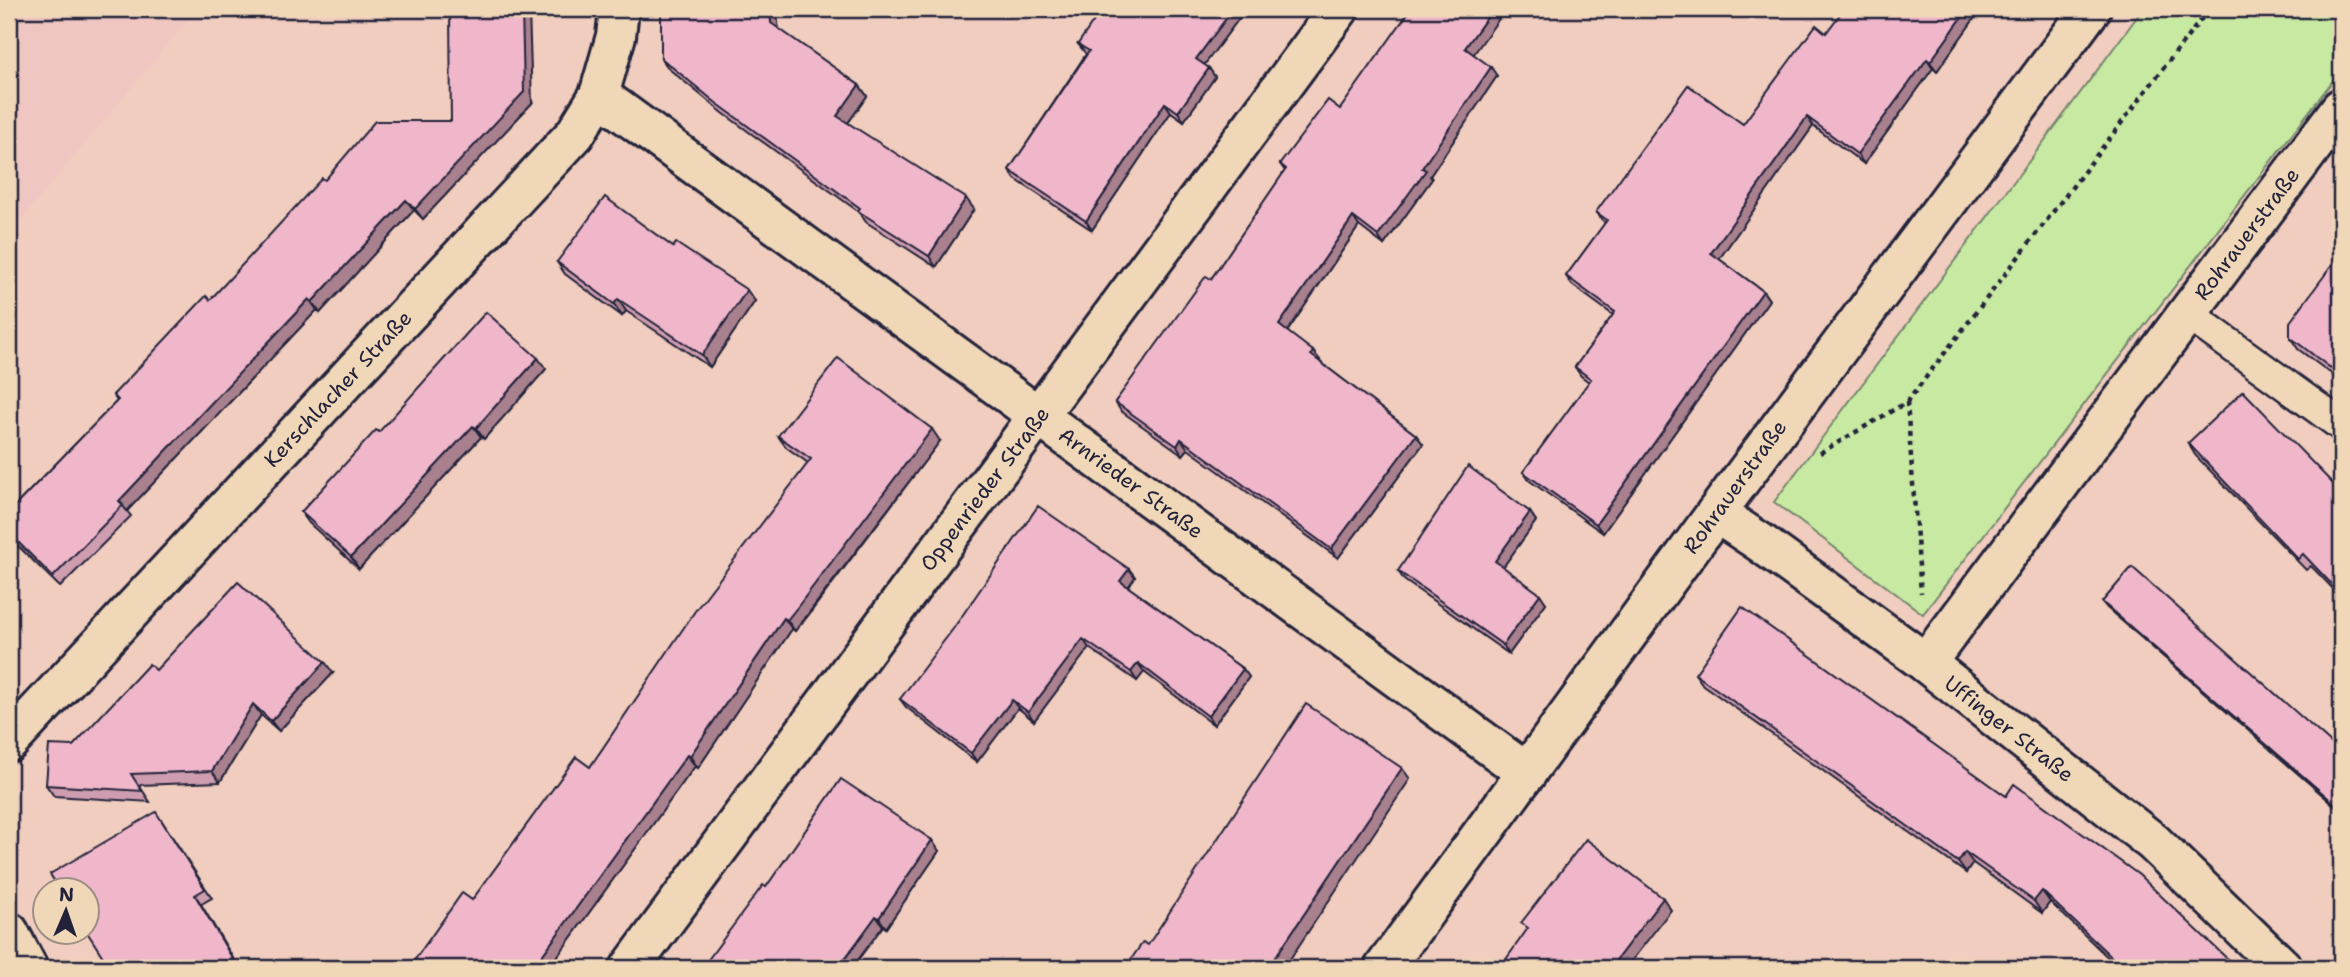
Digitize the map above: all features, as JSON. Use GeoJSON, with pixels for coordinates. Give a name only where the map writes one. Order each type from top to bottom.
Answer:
{"type":"FeatureCollection","features":[{"type":"Feature","properties":{"kind":"street","name":"Kerschlacher Straße"},"geometry":{"type":"LineString","coordinates":[[9,742],[575,134],[599,95],[616,36],[620,9]]}},
{"type":"Feature","properties":{"kind":"street","name":"Oppenrieder Straße"},"geometry":{"type":"LineString","coordinates":[[630,968],[1339,9]]}},
{"type":"Feature","properties":{"kind":"street","name":"Rohrauerstraße"},"geometry":{"type":"LineString","coordinates":[[1384,968],[1716,513],[2091,9]]}},
{"type":"Feature","properties":{"kind":"street","name":"Arnrieder Straße"},"geometry":{"type":"LineString","coordinates":[[599,95],[1527,772]]}},
{"type":"Feature","properties":{"kind":"street","name":"Rohrauerstraße"},"geometry":{"type":"LineString","coordinates":[[1926,663],[2341,108]]}},
{"type":"Feature","properties":{"kind":"street","name":"Uffinger Straße"},"geometry":{"type":"LineString","coordinates":[[1716,513],[1926,663],[2153,842],[2283,968]]}},
{"type":"Feature","properties":{"kind":"street"},"geometry":{"type":"LineString","coordinates":[[9,932],[27,968]]}},
{"type":"Feature","properties":{"kind":"lane"},"geometry":{"type":"LineString","coordinates":[[2188,314],[2341,425]]}},
{"type":"Feature","properties":{"kind":"path"},"geometry":{"type":"LineString","coordinates":[[1811,457],[1907,402],[2209,9]]}},
{"type":"Feature","properties":{"kind":"path"},"geometry":{"type":"LineString","coordinates":[[1907,402],[1921,595]]}},
{"type":"Feature","properties":{"kind":"shaded area"},"geometry":{"type":"Polygon","coordinates":[[[9,9],[197,9],[9,234],[9,9]]]}},
{"type":"Feature","properties":{"kind":"green space"},"geometry":{"type":"Polygon","coordinates":[[[2143,9],[2341,9],[2341,70],[1923,614],[1774,502],[2143,9]]]}},
{"type":"Feature","properties":{"kind":"building"},"geometry":{"type":"Polygon","coordinates":[[[450,9],[522,9],[524,92],[415,209],[406,200],[312,302],[309,299],[119,501],[123,505],[53,577],[9,533],[9,512],[118,400],[113,395],[206,296],[210,300],[322,178],[325,180],[375,121],[451,121],[450,9]]]}},
{"type":"Feature","properties":{"kind":"building"},"geometry":{"type":"Polygon","coordinates":[[[661,9],[770,9],[771,23],[859,85],[837,116],[966,198],[929,256],[858,211],[860,208],[715,102],[661,58],[661,9]]]}},
{"type":"Feature","properties":{"kind":"building"},"geometry":{"type":"Polygon","coordinates":[[[1102,9],[1233,9],[1196,59],[1209,68],[1178,112],[1165,103],[1086,221],[1009,170],[1089,51],[1078,44],[1102,9]]]}},
{"type":"Feature","properties":{"kind":"building"},"geometry":{"type":"Polygon","coordinates":[[[1411,9],[1493,9],[1465,48],[1491,67],[1422,168],[1426,170],[1378,236],[1353,217],[1279,325],[1313,351],[1311,355],[1416,435],[1331,549],[1181,439],[1177,446],[1115,402],[1206,276],[1211,279],[1286,169],[1280,164],[1328,100],[1340,109],[1411,9]]]}},
{"type":"Feature","properties":{"kind":"building"},"geometry":{"type":"Polygon","coordinates":[[[1844,9],[1968,9],[1930,62],[1927,59],[1857,154],[1807,117],[1711,253],[1763,291],[1596,524],[1523,472],[1591,379],[1575,367],[1615,312],[1566,276],[1607,220],[1596,212],[1688,85],[1743,124],[1816,25],[1826,33],[1844,9]]]}},
{"type":"Feature","properties":{"kind":"building"},"geometry":{"type":"Polygon","coordinates":[[[605,197],[673,247],[676,243],[747,290],[702,355],[618,299],[614,304],[557,262],[605,197]]]}},
{"type":"Feature","properties":{"kind":"building"},"geometry":{"type":"Polygon","coordinates":[[[2341,253],[2341,376],[2290,337],[2290,322],[2341,253]]]}},
{"type":"Feature","properties":{"kind":"building"},"geometry":{"type":"Polygon","coordinates":[[[486,312],[538,358],[476,428],[473,426],[351,557],[301,512],[376,430],[379,432],[486,312]]]}},
{"type":"Feature","properties":{"kind":"building"},"geometry":{"type":"Polygon","coordinates":[[[838,358],[932,429],[799,605],[787,620],[784,618],[690,756],[687,755],[533,968],[409,968],[462,893],[472,900],[576,757],[590,767],[695,611],[811,459],[778,436],[838,358]]]}},
{"type":"Feature","properties":{"kind":"building"},"geometry":{"type":"Polygon","coordinates":[[[2243,391],[2341,492],[2341,594],[2303,554],[2298,559],[2188,443],[2243,391]]]}},
{"type":"Feature","properties":{"kind":"building"},"geometry":{"type":"Polygon","coordinates":[[[1468,466],[1530,512],[1495,561],[1540,594],[1503,645],[1398,571],[1468,466]]]}},
{"type":"Feature","properties":{"kind":"building"},"geometry":{"type":"Polygon","coordinates":[[[1038,506],[1129,569],[1120,581],[1243,669],[1208,716],[1138,663],[1131,672],[1083,639],[1028,712],[1012,700],[971,753],[900,699],[953,629],[1038,506]]]}},
{"type":"Feature","properties":{"kind":"building"},"geometry":{"type":"Polygon","coordinates":[[[2132,567],[2341,752],[2341,809],[2102,602],[2132,567]]]}},
{"type":"Feature","properties":{"kind":"building"},"geometry":{"type":"Polygon","coordinates":[[[238,582],[325,662],[271,721],[253,704],[212,771],[131,774],[142,791],[46,785],[49,745],[73,746],[149,664],[156,670],[238,582]]]}},
{"type":"Feature","properties":{"kind":"building"},"geometry":{"type":"Polygon","coordinates":[[[1742,607],[2006,796],[2014,784],[2139,875],[2237,968],[2123,968],[2042,891],[2034,901],[1965,852],[1958,862],[1695,674],[1742,607]]]}},
{"type":"Feature","properties":{"kind":"building"},"geometry":{"type":"Polygon","coordinates":[[[1306,704],[1402,768],[1268,968],[1125,968],[1143,942],[1148,945],[1306,704]]]}},
{"type":"Feature","properties":{"kind":"building"},"geometry":{"type":"Polygon","coordinates":[[[841,779],[932,840],[879,918],[876,916],[838,968],[702,968],[763,885],[766,887],[841,779]]]}},
{"type":"Feature","properties":{"kind":"building"},"geometry":{"type":"Polygon","coordinates":[[[156,812],[205,889],[195,895],[238,968],[110,968],[96,946],[102,946],[102,876],[50,874],[156,812]]]}},
{"type":"Feature","properties":{"kind":"building"},"geometry":{"type":"Polygon","coordinates":[[[1586,839],[1663,898],[1610,968],[1500,968],[1528,928],[1521,923],[1586,839]]]}}]}
